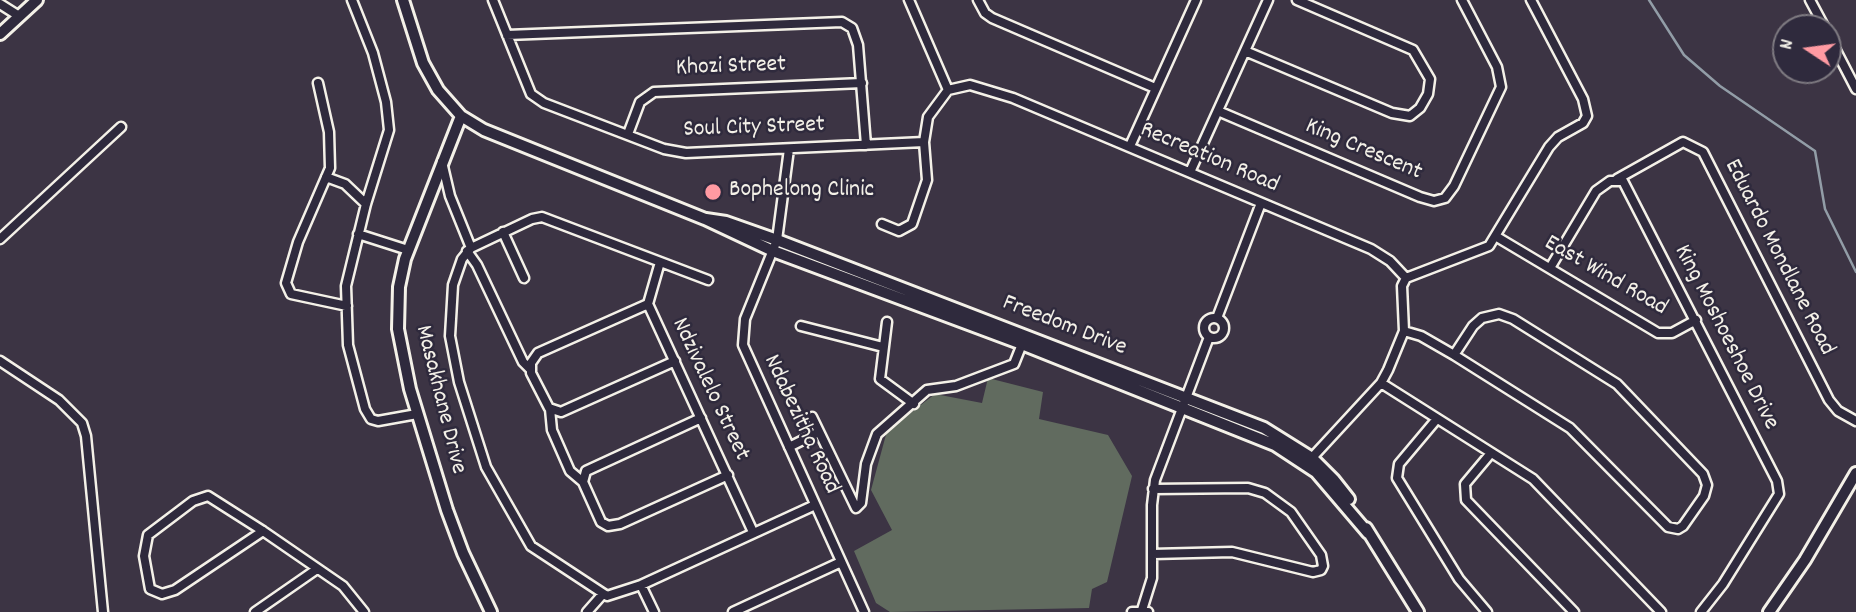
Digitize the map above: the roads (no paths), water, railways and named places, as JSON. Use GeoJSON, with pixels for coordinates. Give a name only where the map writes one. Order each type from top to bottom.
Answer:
{"type":"FeatureCollection","features":[{"type":"Feature","properties":{"kind":"street"},"geometry":{"type":"LineString","coordinates":[[0,34],[37,0]]}},
{"type":"Feature","properties":{"kind":"street"},"geometry":{"type":"LineString","coordinates":[[352,0],[380,78],[389,130],[366,204],[346,286],[348,345],[369,417],[378,421],[417,414]]}},
{"type":"Feature","properties":{"kind":"street","name":"Freedom Drive"},"geometry":{"type":"LineString","coordinates":[[403,0],[423,63],[438,90],[461,116],[520,147],[705,219],[718,228],[775,245],[1184,402],[1309,461],[1341,488],[1418,612]]}},
{"type":"Feature","properties":{"kind":"street","name":"Soul City Street"},"geometry":{"type":"LineString","coordinates":[[493,0],[531,94],[544,103],[680,153],[924,142]]}},
{"type":"Feature","properties":{"kind":"street"},"geometry":{"type":"LineString","coordinates":[[882,224],[899,231],[912,224],[927,180],[924,142],[928,117],[948,90],[909,0]]}},
{"type":"Feature","properties":{"kind":"street"},"geometry":{"type":"LineString","coordinates":[[978,0],[985,13],[992,18],[1155,88]]}},
{"type":"Feature","properties":{"kind":"street"},"geometry":{"type":"LineString","coordinates":[[1130,146],[1196,0]]}},
{"type":"Feature","properties":{"kind":"street"},"geometry":{"type":"LineString","coordinates":[[1190,172],[1268,0]]}},
{"type":"Feature","properties":{"kind":"street"},"geometry":{"type":"LineString","coordinates":[[1245,51],[1392,113],[1410,116],[1420,108],[1429,94],[1430,79],[1413,50],[1297,0]]}},
{"type":"Feature","properties":{"kind":"street","name":"King Crescent"},"geometry":{"type":"LineString","coordinates":[[1218,111],[1420,197],[1434,201],[1445,198],[1501,87],[1497,67],[1462,0]]}},
{"type":"Feature","properties":{"kind":"street"},"geometry":{"type":"LineString","coordinates":[[1309,461],[1381,383],[1404,331],[1402,286],[1406,278],[1476,254],[1489,246],[1497,237],[1549,147],[1558,137],[1583,123],[1587,116],[1583,99],[1531,0]]}},
{"type":"Feature","properties":{"kind":"street"},"geometry":{"type":"LineString","coordinates":[[0,4],[19,16]]}},
{"type":"Feature","properties":{"kind":"street"},"geometry":{"type":"LineString","coordinates":[[507,35],[836,21],[849,25],[856,36],[866,145]]}},
{"type":"Feature","properties":{"kind":"street"},"geometry":{"type":"LineString","coordinates":[[1842,62],[1856,89]]}},
{"type":"Feature","properties":{"kind":"street"},"geometry":{"type":"LineString","coordinates":[[318,83],[331,155],[326,177],[298,242],[286,283],[291,294],[347,306]]}},
{"type":"Feature","properties":{"kind":"street","name":"Khozi Street"},"geometry":{"type":"LineString","coordinates":[[628,134],[640,102],[654,92],[862,83]]}},
{"type":"Feature","properties":{"kind":"street","name":"Recreation Road"},"geometry":{"type":"LineString","coordinates":[[948,90],[966,85],[989,89],[1130,146],[1371,249],[1390,261],[1406,278]]}},
{"type":"Feature","properties":{"kind":"street","name":"Masakhane Drive"},"geometry":{"type":"LineString","coordinates":[[461,116],[408,250],[399,287],[398,329],[402,360],[417,414],[459,542],[491,612]]}},
{"type":"Feature","properties":{"kind":"street"},"geometry":{"type":"LineString","coordinates":[[0,239],[121,127]]}},
{"type":"Feature","properties":{"kind":"street","name":"Eduardo Mondlane Road"},"geometry":{"type":"LineString","coordinates":[[1617,179],[1683,142],[1703,152],[1825,393],[1833,406],[1856,421]]}},
{"type":"Feature","properties":{"kind":"street","name":"Ndabezitha Road"},"geometry":{"type":"LineString","coordinates":[[789,149],[775,245],[745,319],[742,339],[864,612]]}},
{"type":"Feature","properties":{"kind":"street"},"geometry":{"type":"LineString","coordinates":[[442,161],[450,197],[469,250],[519,355],[530,369],[550,409],[552,430],[570,471],[583,482],[601,522],[611,526],[728,475]]}},
{"type":"Feature","properties":{"kind":"street"},"geometry":{"type":"LineString","coordinates":[[326,177],[345,184],[366,204]]}},
{"type":"Feature","properties":{"kind":"street"},"geometry":{"type":"LineString","coordinates":[[1550,268],[1596,191],[1617,179]]}},
{"type":"Feature","properties":{"kind":"street","name":"King Moshoeshoe Drive"},"geometry":{"type":"LineString","coordinates":[[1617,179],[1623,181],[1696,320],[1779,491],[1723,584],[1700,612]]}},
{"type":"Feature","properties":{"kind":"street"},"geometry":{"type":"LineString","coordinates":[[1217,318],[1261,203]]}},
{"type":"Feature","properties":{"kind":"street"},"geometry":{"type":"LineString","coordinates":[[708,280],[542,217],[503,232],[469,250],[453,285],[450,336],[456,374],[486,467],[529,543],[602,595],[612,596],[641,584],[816,505]]}},
{"type":"Feature","properties":{"kind":"street"},"geometry":{"type":"LineString","coordinates":[[503,232],[524,278]]}},
{"type":"Feature","properties":{"kind":"street"},"geometry":{"type":"LineString","coordinates":[[359,234],[408,250]]}},
{"type":"Feature","properties":{"kind":"street","name":"East Wind Road"},"geometry":{"type":"LineString","coordinates":[[1497,237],[1658,333],[1672,333],[1696,320]]}},
{"type":"Feature","properties":{"kind":"street","name":"Freedom Drive"},"geometry":{"type":"LineString","coordinates":[[775,245],[1022,344],[1184,402]]}},
{"type":"Feature","properties":{"kind":"street","name":"Ndzivalelo Street"},"geometry":{"type":"LineString","coordinates":[[660,262],[648,304],[753,532]]}},
{"type":"Feature","properties":{"kind":"street"},"geometry":{"type":"LineString","coordinates":[[530,369],[538,353],[648,304]]}},
{"type":"Feature","properties":{"kind":"street"},"geometry":{"type":"LineString","coordinates":[[1404,331],[1454,355],[1570,428],[1668,527],[1678,529],[1683,526],[1704,496],[1707,485],[1703,474],[1616,384],[1513,319],[1499,314],[1482,318],[1473,326],[1454,355]]}},
{"type":"Feature","properties":{"kind":"street"},"geometry":{"type":"LineString","coordinates":[[1217,318],[1223,324],[1223,332],[1217,338],[1209,337],[1204,332],[1204,324],[1209,319],[1217,318]]}},
{"type":"Feature","properties":{"kind":"street"},"geometry":{"type":"LineString","coordinates":[[887,322],[880,379],[914,404]]}},
{"type":"Feature","properties":{"kind":"street"},"geometry":{"type":"LineString","coordinates":[[802,326],[883,347]]}},
{"type":"Feature","properties":{"kind":"street"},"geometry":{"type":"LineString","coordinates":[[1132,612],[1145,611],[1150,587],[1153,489],[1209,337]]}},
{"type":"Feature","properties":{"kind":"street"},"geometry":{"type":"LineString","coordinates":[[812,416],[856,508],[862,500],[866,464],[875,437],[929,389],[956,386],[1014,364],[1022,344]]}},
{"type":"Feature","properties":{"kind":"street"},"geometry":{"type":"LineString","coordinates":[[550,409],[566,411],[674,360]]}},
{"type":"Feature","properties":{"kind":"street"},"geometry":{"type":"LineString","coordinates":[[0,361],[59,400],[82,423],[86,436],[103,612]]}},
{"type":"Feature","properties":{"kind":"street"},"geometry":{"type":"LineString","coordinates":[[1381,383],[1546,491],[1661,612]]}},
{"type":"Feature","properties":{"kind":"street"},"geometry":{"type":"LineString","coordinates":[[583,482],[589,469],[701,418]]}},
{"type":"Feature","properties":{"kind":"street"},"geometry":{"type":"LineString","coordinates":[[1436,420],[1401,461],[1397,478],[1459,579],[1487,612]]}},
{"type":"Feature","properties":{"kind":"street"},"geometry":{"type":"LineString","coordinates":[[789,447],[819,432]]}},
{"type":"Feature","properties":{"kind":"street"},"geometry":{"type":"LineString","coordinates":[[1491,453],[1465,484],[1466,500],[1574,612]]}},
{"type":"Feature","properties":{"kind":"street"},"geometry":{"type":"LineString","coordinates":[[1775,610],[1853,488],[1856,473]]}},
{"type":"Feature","properties":{"kind":"street"},"geometry":{"type":"LineString","coordinates":[[1153,489],[1248,488],[1265,493],[1291,512],[1321,555],[1323,566],[1321,570],[1313,572],[1232,552],[1153,554]]}},
{"type":"Feature","properties":{"kind":"street"},"geometry":{"type":"LineString","coordinates":[[263,531],[175,590],[162,594],[150,589],[144,556],[148,535],[199,498],[212,497],[263,531],[349,591],[364,612]]}},
{"type":"Feature","properties":{"kind":"street"},"geometry":{"type":"LineString","coordinates":[[733,612],[841,562]]}},
{"type":"Feature","properties":{"kind":"street"},"geometry":{"type":"LineString","coordinates":[[255,612],[317,569]]}},
{"type":"Feature","properties":{"kind":"street"},"geometry":{"type":"LineString","coordinates":[[641,584],[654,612]]}},
{"type":"Feature","properties":{"kind":"street"},"geometry":{"type":"LineString","coordinates":[[587,612],[602,595]]}},
{"type":"Feature","properties":{"kind":"waterway"},"geometry":{"type":"LineString","coordinates":[[1649,0],[1684,55],[1720,86],[1815,151],[1825,209],[1856,272]]}},
{"type":"Feature","properties":{"kind":"place","name":"Bophelong Clinic"},"geometry":{"type":"Point","coordinates":[713,192]}}]}
